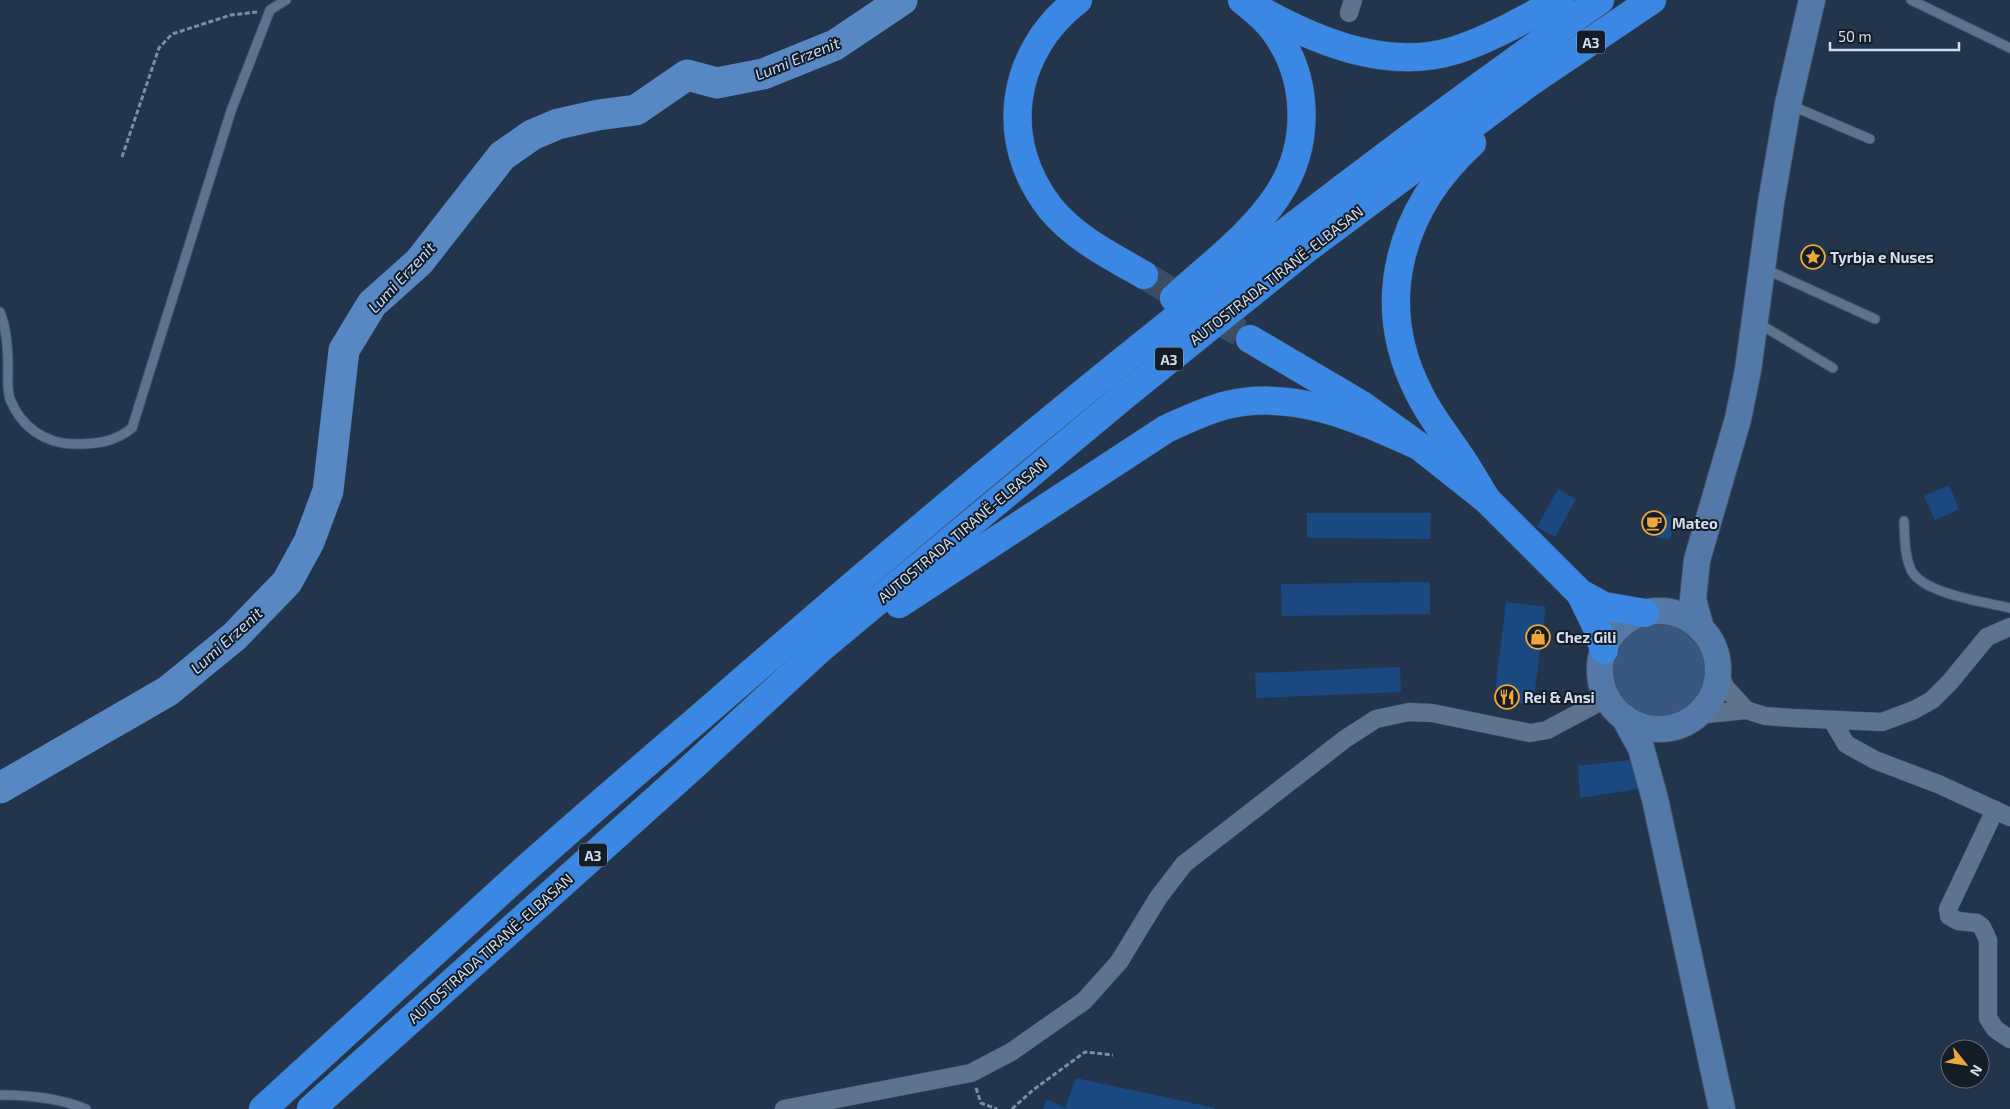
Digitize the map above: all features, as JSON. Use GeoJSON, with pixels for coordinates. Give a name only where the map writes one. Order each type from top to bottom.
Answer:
{"type":"FeatureCollection","features":[{"type":"Feature","properties":{"kind":"highway"},"geometry":{"type":"LineString","coordinates":[[1078,0],[1050,25],[1038,42],[1028,62],[1021,83],[1018,106],[1021,151],[1027,171],[1038,189],[1066,224],[1098,249],[1144,275]]}},
{"type":"Feature","properties":{"kind":"highway"},"geometry":{"type":"LineString","coordinates":[[1242,0],[1294,28],[1328,42],[1380,55],[1409,58],[1456,50],[1500,32],[1560,0]]}},
{"type":"Feature","properties":{"kind":"highway"},"geometry":{"type":"LineString","coordinates":[[1097,380],[1103,360],[1214,262],[1262,216],[1279,193],[1294,161],[1301,130],[1302,101],[1293,65],[1272,28],[1242,0]]}},
{"type":"Feature","properties":{"kind":"highway","name":"AUTOSTRADA TIRANË-ELBASAN"},"geometry":{"type":"LineString","coordinates":[[263,1109],[522,872],[941,509],[1097,380],[1287,230],[1513,61],[1600,0]]}},
{"type":"Feature","properties":{"kind":"highway","name":"AUTOSTRADA TIRANË-ELBASAN"},"geometry":{"type":"LineString","coordinates":[[311,1109],[691,768],[820,648],[1125,395],[1305,250],[1529,83],[1652,0]]}},
{"type":"Feature","properties":{"kind":"highway"},"geometry":{"type":"LineString","coordinates":[[1487,500],[1456,450],[1438,426],[1410,376],[1398,332],[1397,284],[1400,260],[1409,233],[1428,192],[1453,161],[1473,142],[1526,102],[1529,83]]}},
{"type":"Feature","properties":{"kind":"highway"},"geometry":{"type":"LineString","coordinates":[[1250,339],[1362,405],[1419,446],[1487,500],[1580,593],[1604,606],[1652,612]]}},
{"type":"Feature","properties":{"kind":"highway"},"geometry":{"type":"LineString","coordinates":[[820,648],[844,647],[880,617],[919,589],[1166,429],[1199,414],[1227,405],[1256,401],[1313,405],[1348,415],[1419,446]]}},
{"type":"Feature","properties":{"kind":"highway"},"geometry":{"type":"LineString","coordinates":[[1580,593],[1597,628],[1604,650]]}},
{"type":"Feature","properties":{"kind":"main road"},"geometry":{"type":"LineString","coordinates":[[1701,629],[1693,599],[1697,560],[1738,419],[1756,321],[1788,104],[1812,0]]}},
{"type":"Feature","properties":{"kind":"main road"},"geometry":{"type":"LineString","coordinates":[[1697,560],[1673,596],[1652,612],[1625,622],[1616,630],[1604,650],[1601,673],[1607,698],[1624,718],[1641,748],[1655,799],[1722,1109]]}},
{"type":"Feature","properties":{"kind":"main road"},"geometry":{"type":"LineString","coordinates":[[1624,718],[1648,728],[1674,727],[1697,715],[1712,695],[1718,672],[1714,648],[1701,629],[1682,615],[1652,612]]}},
{"type":"Feature","properties":{"kind":"main road"},"geometry":{"type":"LineString","coordinates":[[1655,799],[1659,754],[1674,727]]}},
{"type":"Feature","properties":{"kind":"street"},"geometry":{"type":"LineString","coordinates":[[1697,715],[1746,710],[1765,716],[1833,722],[1882,722],[1914,710],[1932,700],[1950,682],[1987,637],[2010,627]]}},
{"type":"Feature","properties":{"kind":"street"},"geometry":{"type":"LineString","coordinates":[[1718,672],[1726,688],[1746,710]]}},
{"type":"Feature","properties":{"kind":"street"},"geometry":{"type":"LineString","coordinates":[[784,1109],[971,1074],[1011,1052],[1084,1001],[1119,962],[1158,898],[1184,864],[1345,739],[1376,719],[1409,712],[1432,713],[1530,733],[1547,730],[1607,698]]}},
{"type":"Feature","properties":{"kind":"street"},"geometry":{"type":"LineString","coordinates":[[1833,722],[1846,744],[1875,760],[1938,784],[2002,814],[1948,909],[1949,916],[1958,921],[1977,923],[1986,934],[1988,940],[1988,1018],[1995,1028],[2010,1039]]}},
{"type":"Feature","properties":{"kind":"lane"},"geometry":{"type":"LineString","coordinates":[[0,312],[8,343],[10,398],[28,428],[42,438],[67,444],[96,444],[121,438],[132,428],[231,111],[270,10],[286,0]]}},
{"type":"Feature","properties":{"kind":"lane"},"geometry":{"type":"LineString","coordinates":[[1911,0],[2010,48]]}},
{"type":"Feature","properties":{"kind":"lane"},"geometry":{"type":"LineString","coordinates":[[1788,104],[1870,139]]}},
{"type":"Feature","properties":{"kind":"lane"},"geometry":{"type":"LineString","coordinates":[[1763,268],[1875,319]]}},
{"type":"Feature","properties":{"kind":"lane"},"geometry":{"type":"LineString","coordinates":[[1756,321],[1833,368]]}},
{"type":"Feature","properties":{"kind":"lane"},"geometry":{"type":"LineString","coordinates":[[1904,521],[1905,554],[1912,572],[1920,582],[1940,590],[2010,608]]}},
{"type":"Feature","properties":{"kind":"lane"},"geometry":{"type":"LineString","coordinates":[[0,1095],[27,1095],[71,1103],[86,1109]]}},
{"type":"Feature","properties":{"kind":"path"},"geometry":{"type":"LineString","coordinates":[[122,157],[159,48],[172,34],[231,15],[270,10]]}},
{"type":"Feature","properties":{"kind":"path"},"geometry":{"type":"LineString","coordinates":[[1012,1109],[1033,1090],[1085,1052],[1113,1056]]}},
{"type":"Feature","properties":{"kind":"path"},"geometry":{"type":"LineString","coordinates":[[971,1074],[982,1103],[997,1109]]}},
{"type":"Feature","properties":{"kind":"shaded area"},"geometry":{"type":"Polygon","coordinates":[[[1659,622],[1677,626],[1693,636],[1703,652],[1707,670],[1703,688],[1693,704],[1677,714],[1659,718],[1641,714],[1625,704],[1615,688],[1611,670],[1615,652],[1625,636],[1641,626],[1659,622]]]}},
{"type":"Feature","properties":{"kind":"building"},"geometry":{"type":"Polygon","coordinates":[[[1949,485],[1959,509],[1935,520],[1924,496],[1949,485]]]}},
{"type":"Feature","properties":{"kind":"building"},"geometry":{"type":"Polygon","coordinates":[[[1558,489],[1576,499],[1555,537],[1537,527],[1558,489]]]}},
{"type":"Feature","properties":{"kind":"building"},"geometry":{"type":"Polygon","coordinates":[[[1653,512],[1676,516],[1670,540],[1648,535],[1653,512]]]}},
{"type":"Feature","properties":{"kind":"building"},"geometry":{"type":"Polygon","coordinates":[[[1307,513],[1431,513],[1430,539],[1307,538],[1307,513]]]}},
{"type":"Feature","properties":{"kind":"building"},"geometry":{"type":"Polygon","coordinates":[[[1430,582],[1430,614],[1282,616],[1281,584],[1430,582]]]}},
{"type":"Feature","properties":{"kind":"building"},"geometry":{"type":"Polygon","coordinates":[[[1506,602],[1546,607],[1533,705],[1494,700],[1506,602]]]}},
{"type":"Feature","properties":{"kind":"building"},"geometry":{"type":"Polygon","coordinates":[[[1400,667],[1401,692],[1256,698],[1255,673],[1400,667]]]}},
{"type":"Feature","properties":{"kind":"building"},"geometry":{"type":"Polygon","coordinates":[[[1632,760],[1638,789],[1580,798],[1578,766],[1632,760]]]}},
{"type":"Feature","properties":{"kind":"building"},"geometry":{"type":"Polygon","coordinates":[[[1076,1078],[1215,1109],[1043,1109],[1046,1099],[1065,1108],[1076,1078]]]}},
{"type":"Feature","properties":{"kind":"waterway","name":"Lumi Erzenit"},"geometry":{"type":"LineString","coordinates":[[0,788],[168,691],[235,636],[287,582],[309,542],[328,491],[344,350],[372,304],[419,262],[502,156],[532,135],[558,124],[598,115],[636,110],[687,75],[717,83],[763,74],[835,45],[902,0]]}},
{"type":"Feature","properties":{"kind":"tunnel"},"geometry":{"type":"LineString","coordinates":[[1144,275],[1250,339]]}},
{"type":"Feature","properties":{"kind":"place","name":"Tyrbja e Nuses"},"geometry":{"type":"Point","coordinates":[1813,257]}},
{"type":"Feature","properties":{"kind":"place","name":"Mateo"},"geometry":{"type":"Point","coordinates":[1654,523]}},
{"type":"Feature","properties":{"kind":"place","name":"Chez Gili"},"geometry":{"type":"Point","coordinates":[1538,637]}},
{"type":"Feature","properties":{"kind":"place","name":"Rei & Ansi"},"geometry":{"type":"Point","coordinates":[1507,697]}}]}
